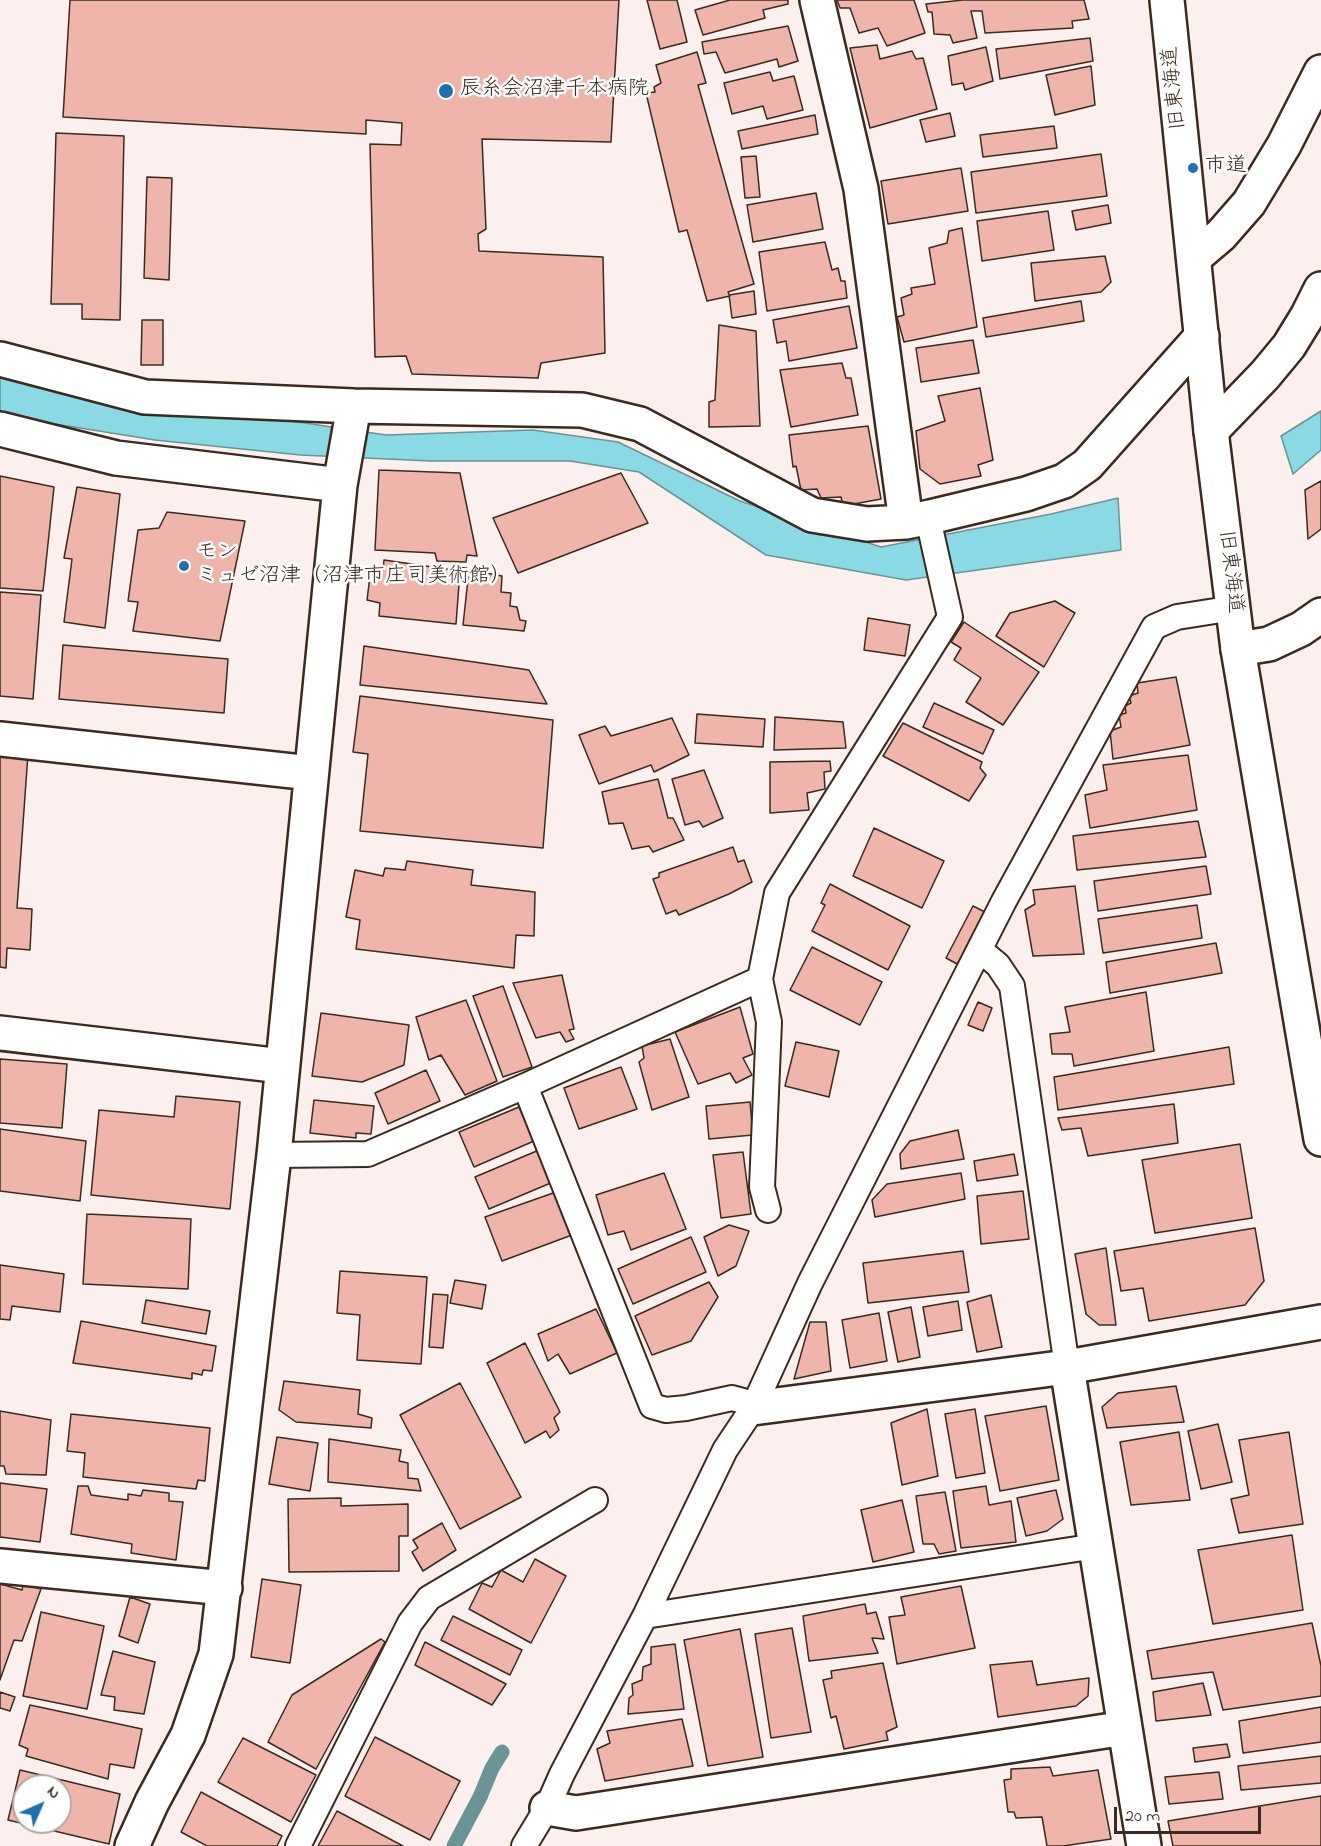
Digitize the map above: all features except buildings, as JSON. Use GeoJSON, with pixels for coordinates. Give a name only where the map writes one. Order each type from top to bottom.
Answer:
{"type":"FeatureCollection","features":[{"type":"Feature","properties":{"kind":"street"},"geometry":{"type":"LineString","coordinates":[[817,0],[861,189],[922,523]]}},
{"type":"Feature","properties":{"kind":"street","name":"旧東海道"},"geometry":{"type":"LineString","coordinates":[[1167,0],[1210,431],[1238,650],[1321,1139]]}},
{"type":"Feature","properties":{"kind":"street"},"geometry":{"type":"LineString","coordinates":[[1194,258],[1221,235],[1249,203],[1284,145],[1321,72]]}},
{"type":"Feature","properties":{"kind":"street"},"geometry":{"type":"LineString","coordinates":[[1210,431],[1289,346],[1321,290]]}},
{"type":"Feature","properties":{"kind":"street"},"geometry":{"type":"LineString","coordinates":[[0,359],[146,397],[354,406],[582,410],[640,424],[812,515],[867,524],[922,523],[1064,481],[1087,465],[1202,336]]}},
{"type":"Feature","properties":{"kind":"street"},"geometry":{"type":"LineString","coordinates":[[132,1846],[152,1802],[188,1735],[216,1654],[274,1155],[340,485],[354,406]]}},
{"type":"Feature","properties":{"kind":"street"},"geometry":{"type":"LineString","coordinates":[[0,429],[116,458],[340,485]]}},
{"type":"Feature","properties":{"kind":"street"},"geometry":{"type":"LineString","coordinates":[[1238,650],[1269,644],[1301,629],[1321,615]]}},
{"type":"Feature","properties":{"kind":"street"},"geometry":{"type":"LineString","coordinates":[[0,739],[311,773]]}},
{"type":"Feature","properties":{"kind":"street"},"geometry":{"type":"LineString","coordinates":[[0,1033],[282,1066]]}},
{"type":"Feature","properties":{"kind":"street"},"geometry":{"type":"LineString","coordinates":[[753,1408],[1067,1367],[1321,1322]]}},
{"type":"Feature","properties":{"kind":"street"},"geometry":{"type":"LineString","coordinates":[[1067,1367],[1144,1846]]}},
{"type":"Feature","properties":{"kind":"street"},"geometry":{"type":"LineString","coordinates":[[0,1566],[225,1588]]}},
{"type":"Feature","properties":{"kind":"street"},"geometry":{"type":"LineString","coordinates":[[548,1808],[576,1813],[1125,1728]]}},
{"type":"Feature","properties":{"kind":"lane"},"geometry":{"type":"LineString","coordinates":[[768,1210],[762,1187],[769,1022],[760,980],[777,893],[950,617],[945,590],[922,523]]}},
{"type":"Feature","properties":{"kind":"lane"},"geometry":{"type":"LineString","coordinates":[[524,1846],[548,1808],[562,1774],[645,1616],[725,1450],[753,1408],[810,1283],[1004,901],[1154,627],[1177,617],[1234,608]]}},
{"type":"Feature","properties":{"kind":"lane"},"geometry":{"type":"LineString","coordinates":[[980,950],[998,964],[1012,986],[1067,1367]]}},
{"type":"Feature","properties":{"kind":"lane"},"geometry":{"type":"LineString","coordinates":[[274,1155],[368,1154],[760,980]]}},
{"type":"Feature","properties":{"kind":"lane"},"geometry":{"type":"LineString","coordinates":[[525,1086],[652,1406],[666,1410],[732,1398],[743,1401],[753,1408]]}},
{"type":"Feature","properties":{"kind":"lane"},"geometry":{"type":"LineString","coordinates":[[298,1846],[410,1623],[429,1598],[595,1500]]}},
{"type":"Feature","properties":{"kind":"lane"},"geometry":{"type":"LineString","coordinates":[[645,1616],[1096,1546]]}},
{"type":"Feature","properties":{"kind":"water"},"geometry":{"type":"Polygon","coordinates":[[[0,375],[386,435],[533,430],[618,442],[740,501],[881,547],[1051,514],[1118,498],[1121,550],[906,580],[766,555],[639,472],[570,461],[431,461],[300,455],[155,440],[0,413],[0,375]]]}},
{"type":"Feature","properties":{"kind":"water"},"geometry":{"type":"Polygon","coordinates":[[[1321,411],[1321,450],[1293,474],[1281,436],[1321,411]]]}},
{"type":"Feature","properties":{"kind":"waterway"},"geometry":{"type":"LineString","coordinates":[[454,1846],[502,1752]]}},
{"type":"Feature","properties":{"kind":"place","name":"辰糸会沼津千本病院"},"geometry":{"type":"Point","coordinates":[446,91]}},
{"type":"Feature","properties":{"kind":"place","name":"市道"},"geometry":{"type":"Point","coordinates":[1193,168]}},
{"type":"Feature","properties":{"kind":"place","name":"モン ミュゼ沼津（沼津市庄司美術館）"},"geometry":{"type":"Point","coordinates":[184,566]}}]}
